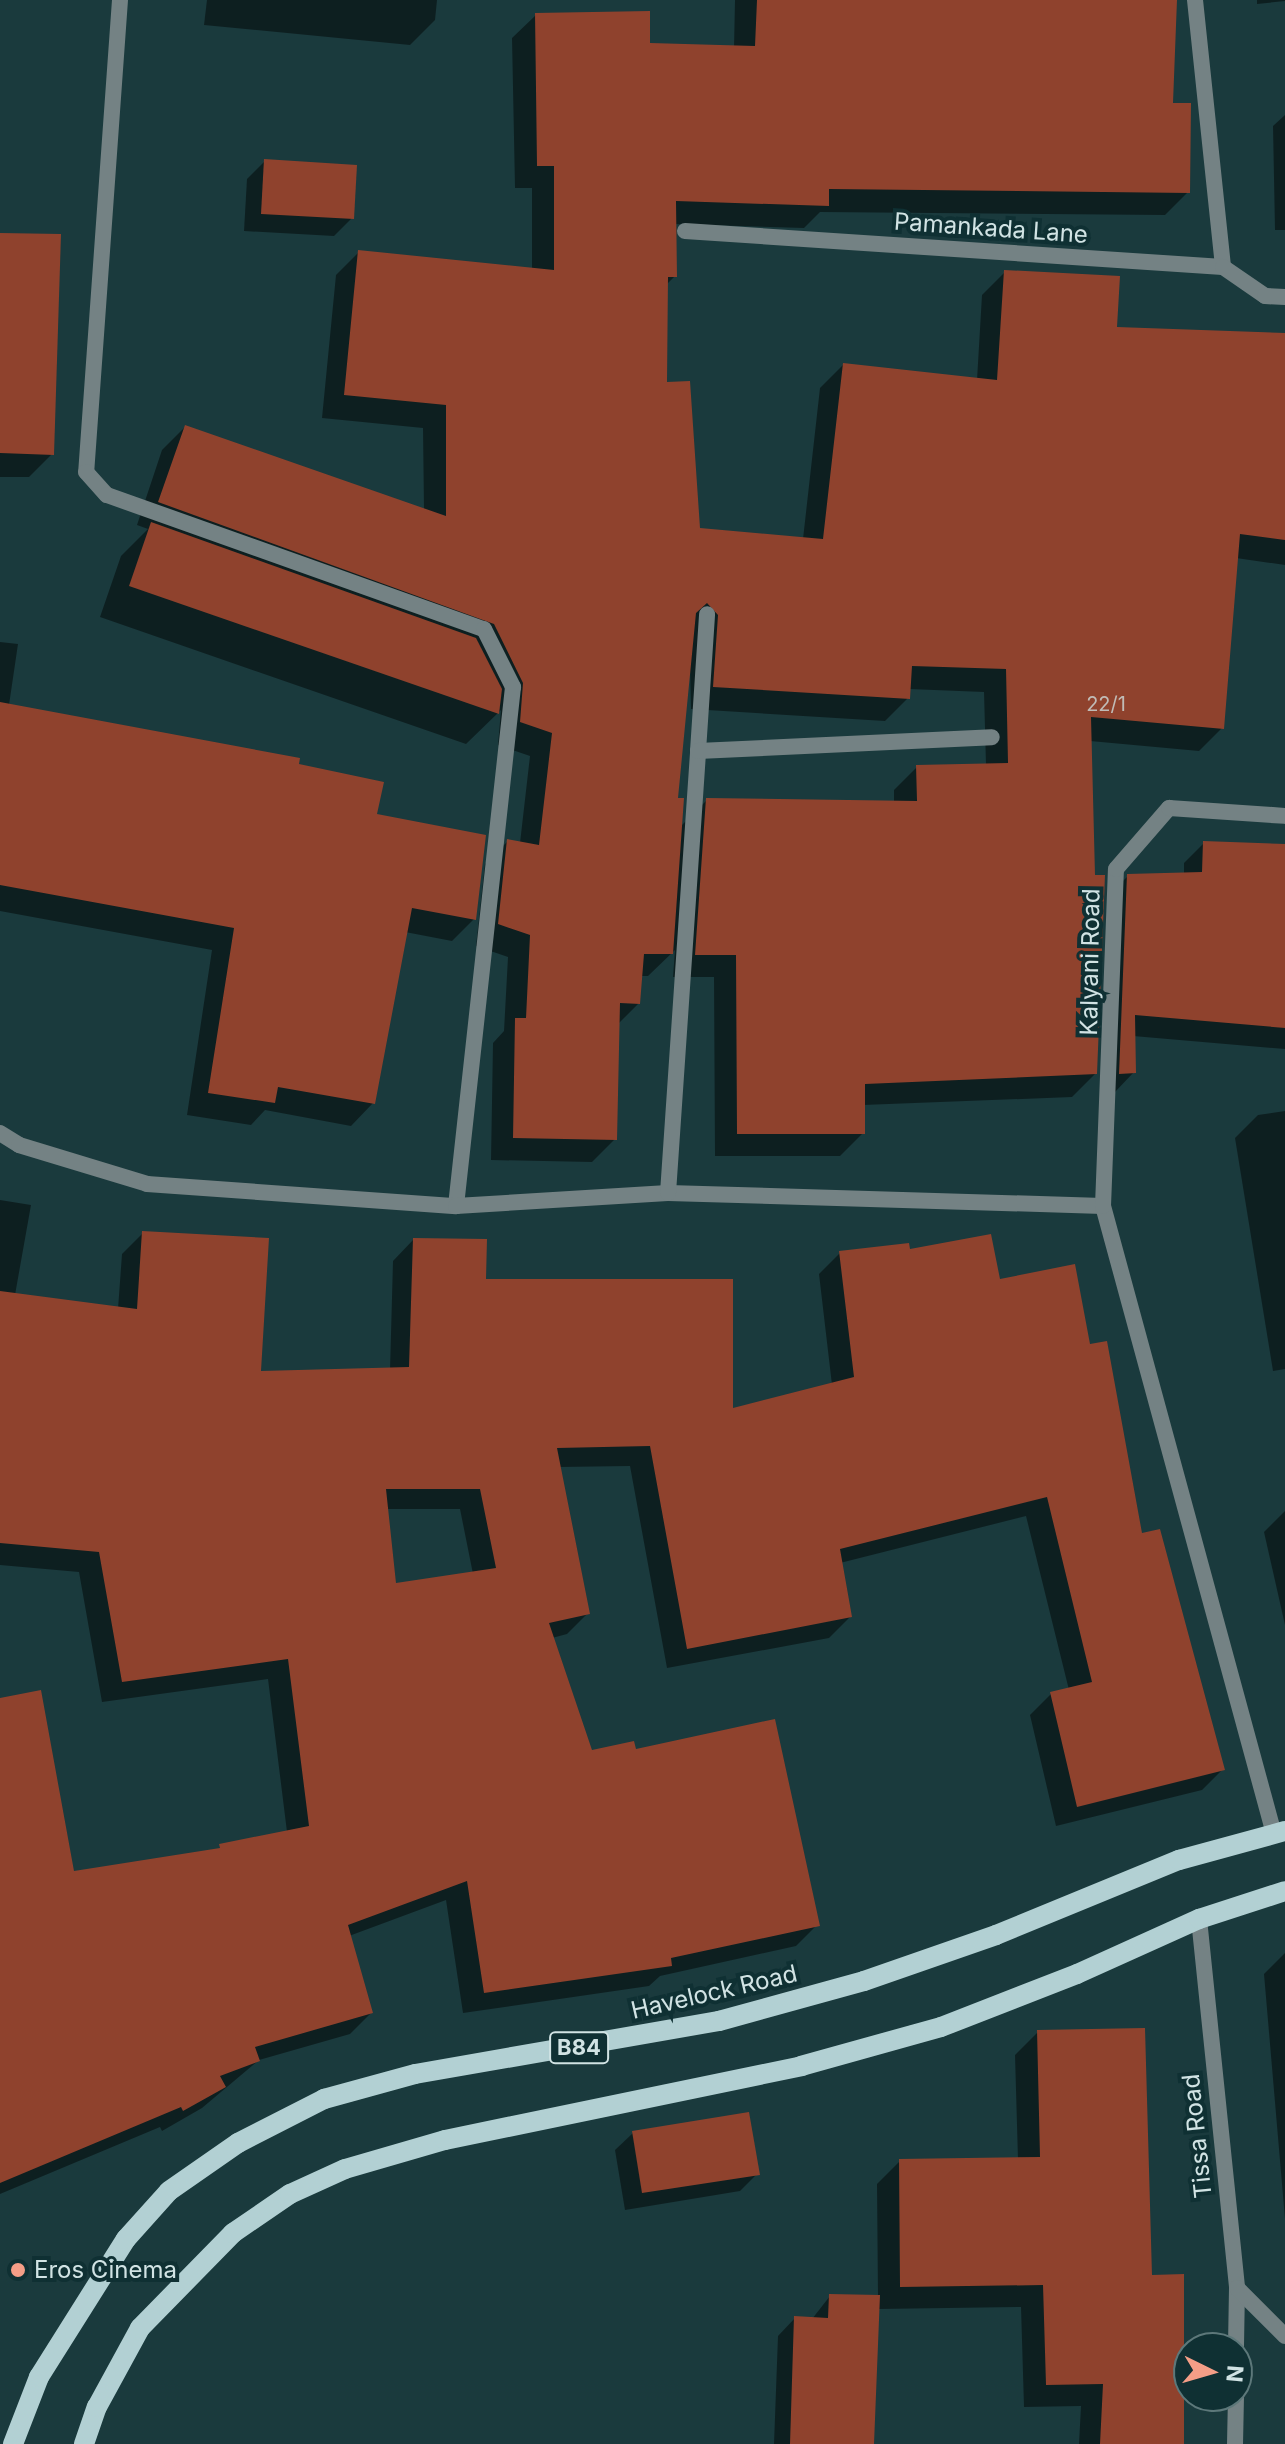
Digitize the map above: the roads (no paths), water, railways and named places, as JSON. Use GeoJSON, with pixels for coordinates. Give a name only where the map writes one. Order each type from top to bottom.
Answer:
{"type":"FeatureCollection","features":[{"type":"Feature","properties":{"kind":"main road","name":"Havelock Road"},"geometry":{"type":"LineString","coordinates":[[13,2444],[39,2377],[134,2229],[169,2191],[238,2143],[324,2099],[415,2074],[719,2021],[835,1989],[996,1935],[1179,1860],[1280,1833]]}},
{"type":"Feature","properties":{"kind":"main road"},"geometry":{"type":"LineString","coordinates":[[84,2444],[97,2407],[140,2328],[233,2233],[290,2194],[345,2169],[445,2140],[801,2066],[941,2027],[1077,1974],[1199,1919],[1285,1891]]}},
{"type":"Feature","properties":{"kind":"street"},"geometry":{"type":"LineString","coordinates":[[120,0],[86,472],[107,495],[484,629],[513,687],[456,1206]]}},
{"type":"Feature","properties":{"kind":"street"},"geometry":{"type":"LineString","coordinates":[[1195,0],[1223,267],[1265,296],[1285,297]]}},
{"type":"Feature","properties":{"kind":"street","name":"Pamankada Lane"},"geometry":{"type":"LineString","coordinates":[[685,231],[1223,267]]}},
{"type":"Feature","properties":{"kind":"street"},"geometry":{"type":"LineString","coordinates":[[668,1193],[707,614]]}},
{"type":"Feature","properties":{"kind":"street"},"geometry":{"type":"LineString","coordinates":[[698,751],[992,737]]}},
{"type":"Feature","properties":{"kind":"street","name":"Kalyani Road"},"geometry":{"type":"LineString","coordinates":[[1103,1206],[1116,869],[1169,808],[1285,816]]}},
{"type":"Feature","properties":{"kind":"street"},"geometry":{"type":"LineString","coordinates":[[0,1133],[19,1145],[147,1184],[456,1206],[668,1193],[1103,1206],[1280,1833]]}},
{"type":"Feature","properties":{"kind":"street","name":"Tissa Road"},"geometry":{"type":"LineString","coordinates":[[1199,1919],[1237,2288],[1236,2332]]}},
{"type":"Feature","properties":{"kind":"street"},"geometry":{"type":"LineString","coordinates":[[1237,2288],[1285,2336]]}},
{"type":"Feature","properties":{"kind":"street"},"geometry":{"type":"LineString","coordinates":[[1235,2444],[1236,2412]]}},
{"type":"Feature","properties":{"kind":"place","name":"Eros Cinema"},"geometry":{"type":"Point","coordinates":[18,2270]}}]}
